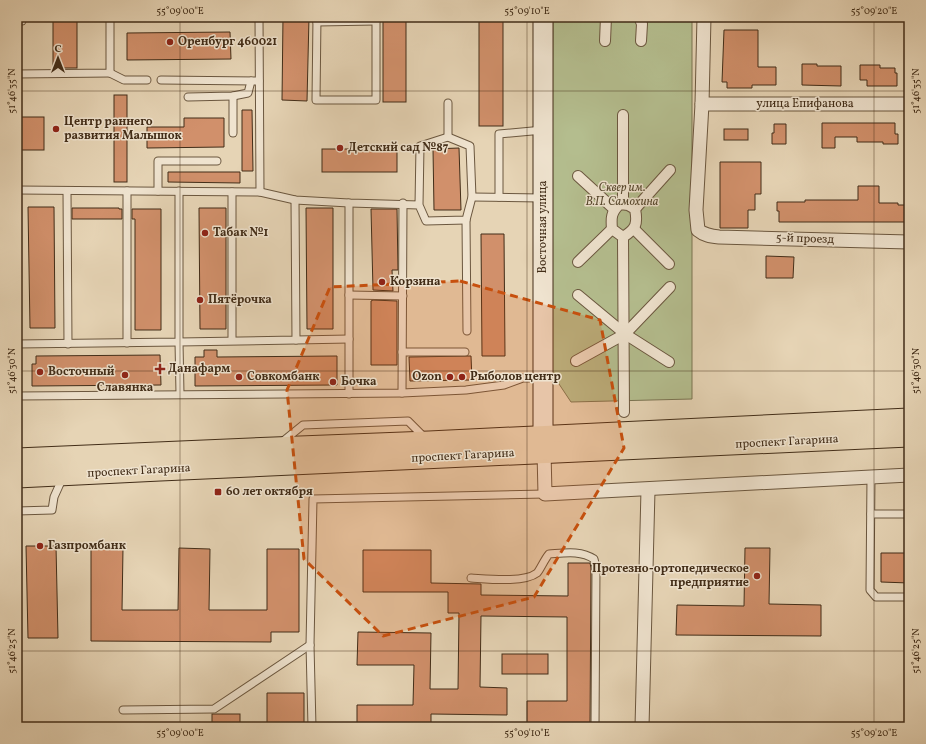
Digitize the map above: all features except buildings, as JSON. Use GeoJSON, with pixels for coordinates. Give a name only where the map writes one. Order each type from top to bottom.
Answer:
{"type":"FeatureCollection","features":[{"type":"Feature","properties":{"kind":"main road","name":"Восточная улица"},"geometry":{"type":"LineString","coordinates":[[543,17],[543,444]]}},
{"type":"Feature","properties":{"kind":"main road","name":"проспект Гагарина"},"geometry":{"type":"LineString","coordinates":[[17,477],[543,444],[909,418]]}},
{"type":"Feature","properties":{"kind":"main road","name":"проспект Гагарина"},"geometry":{"type":"LineString","coordinates":[[17,459],[429,442],[543,444],[909,436]]}},
{"type":"Feature","properties":{"kind":"street"},"geometry":{"type":"LineString","coordinates":[[605,41],[606,17]]}},
{"type":"Feature","properties":{"kind":"street"},"geometry":{"type":"LineString","coordinates":[[639,17],[642,24],[641,41]]}},
{"type":"Feature","properties":{"kind":"street"},"geometry":{"type":"LineString","coordinates":[[702,104],[704,17]]}},
{"type":"Feature","properties":{"kind":"street","name":"улица Епифанова"},"geometry":{"type":"LineString","coordinates":[[702,104],[909,104]]}},
{"type":"Feature","properties":{"kind":"street","name":"5-й проезд"},"geometry":{"type":"LineString","coordinates":[[702,104],[696,210],[698,230],[702,233],[709,236],[718,237],[909,242]]}},
{"type":"Feature","properties":{"kind":"street"},"geometry":{"type":"LineString","coordinates":[[623,115],[623,204]]}},
{"type":"Feature","properties":{"kind":"street"},"geometry":{"type":"LineString","coordinates":[[635,209],[670,170]]}},
{"type":"Feature","properties":{"kind":"street"},"geometry":{"type":"LineString","coordinates":[[578,176],[614,209]]}},
{"type":"Feature","properties":{"kind":"street"},"geometry":{"type":"LineString","coordinates":[[620,204],[628,205],[635,209],[637,220],[634,229],[623,237],[612,229],[611,216],[614,209],[620,204]]}},
{"type":"Feature","properties":{"kind":"street"},"geometry":{"type":"LineString","coordinates":[[578,262],[612,229]]}},
{"type":"Feature","properties":{"kind":"street"},"geometry":{"type":"LineString","coordinates":[[634,229],[669,264]]}},
{"type":"Feature","properties":{"kind":"street"},"geometry":{"type":"LineString","coordinates":[[623,237],[625,334],[624,412]]}},
{"type":"Feature","properties":{"kind":"street"},"geometry":{"type":"LineString","coordinates":[[576,361],[625,334],[670,287]]}},
{"type":"Feature","properties":{"kind":"street"},"geometry":{"type":"LineString","coordinates":[[578,295],[625,334],[669,362]]}},
{"type":"Feature","properties":{"kind":"street"},"geometry":{"type":"LineString","coordinates":[[543,444],[545,494],[648,490],[909,475]]}},
{"type":"Feature","properties":{"kind":"street"},"geometry":{"type":"LineString","coordinates":[[642,727],[648,490]]}},
{"type":"Feature","properties":{"kind":"lane"},"geometry":{"type":"LineString","coordinates":[[110,17],[110,73]]}},
{"type":"Feature","properties":{"kind":"lane"},"geometry":{"type":"LineString","coordinates":[[259,17],[260,192]]}},
{"type":"Feature","properties":{"kind":"lane"},"geometry":{"type":"LineString","coordinates":[[317,19],[376,19],[376,100],[316,100],[317,19]]}},
{"type":"Feature","properties":{"kind":"lane"},"geometry":{"type":"LineString","coordinates":[[17,74],[110,73],[124,80],[147,80]]}},
{"type":"Feature","properties":{"kind":"lane"},"geometry":{"type":"LineString","coordinates":[[161,80],[259,81]]}},
{"type":"Feature","properties":{"kind":"lane"},"geometry":{"type":"LineString","coordinates":[[188,97],[233,96],[248,93],[251,81]]}},
{"type":"Feature","properties":{"kind":"lane"},"geometry":{"type":"LineString","coordinates":[[233,96],[233,133]]}},
{"type":"Feature","properties":{"kind":"lane"},"geometry":{"type":"LineString","coordinates":[[448,102],[448,136]]}},
{"type":"Feature","properties":{"kind":"lane"},"geometry":{"type":"LineString","coordinates":[[499,197],[499,134],[543,130]]}},
{"type":"Feature","properties":{"kind":"lane"},"geometry":{"type":"LineString","coordinates":[[466,220],[426,221],[419,205],[420,146],[448,136],[470,146],[472,197],[466,220],[467,331]]}},
{"type":"Feature","properties":{"kind":"lane"},"geometry":{"type":"LineString","coordinates":[[158,191],[158,161],[217,161]]}},
{"type":"Feature","properties":{"kind":"lane"},"geometry":{"type":"LineString","coordinates":[[17,190],[260,192],[295,200],[349,203],[403,203],[419,205]]}},
{"type":"Feature","properties":{"kind":"lane"},"geometry":{"type":"LineString","coordinates":[[67,191],[68,344]]}},
{"type":"Feature","properties":{"kind":"lane"},"geometry":{"type":"LineString","coordinates":[[127,191],[127,343]]}},
{"type":"Feature","properties":{"kind":"lane"},"geometry":{"type":"LineString","coordinates":[[179,191],[180,394]]}},
{"type":"Feature","properties":{"kind":"lane"},"geometry":{"type":"LineString","coordinates":[[232,192],[232,340]]}},
{"type":"Feature","properties":{"kind":"lane"},"geometry":{"type":"LineString","coordinates":[[472,197],[543,198]]}},
{"type":"Feature","properties":{"kind":"lane"},"geometry":{"type":"LineString","coordinates":[[295,200],[296,340]]}},
{"type":"Feature","properties":{"kind":"lane"},"geometry":{"type":"LineString","coordinates":[[349,203],[349,394]]}},
{"type":"Feature","properties":{"kind":"lane"},"geometry":{"type":"LineString","coordinates":[[402,393],[403,203]]}},
{"type":"Feature","properties":{"kind":"lane"},"geometry":{"type":"LineString","coordinates":[[349,295],[403,296]]}},
{"type":"Feature","properties":{"kind":"lane"},"geometry":{"type":"LineString","coordinates":[[17,344],[349,339]]}},
{"type":"Feature","properties":{"kind":"lane"},"geometry":{"type":"LineString","coordinates":[[402,352],[465,352]]}},
{"type":"Feature","properties":{"kind":"lane"},"geometry":{"type":"LineString","coordinates":[[17,396],[402,393],[466,390],[504,384],[523,378],[543,378]]}},
{"type":"Feature","properties":{"kind":"lane"},"geometry":{"type":"LineString","coordinates":[[17,510],[52,510],[54,497],[64,475]]}},
{"type":"Feature","properties":{"kind":"lane"},"geometry":{"type":"LineString","coordinates":[[871,477],[870,590],[876,597],[909,597]]}},
{"type":"Feature","properties":{"kind":"lane"},"geometry":{"type":"LineString","coordinates":[[312,727],[310,645],[313,500],[545,494]]}},
{"type":"Feature","properties":{"kind":"lane"},"geometry":{"type":"LineString","coordinates":[[871,514],[909,514]]}},
{"type":"Feature","properties":{"kind":"lane"},"geometry":{"type":"LineString","coordinates":[[471,578],[509,580],[532,576],[538,572],[549,554],[570,552],[588,555],[594,559],[596,567],[596,727]]}},
{"type":"Feature","properties":{"kind":"lane"},"geometry":{"type":"LineString","coordinates":[[124,710],[214,709],[310,645]]}},
{"type":"Feature","properties":{"kind":"highlighted area"},"geometry":{"type":"Polygon","coordinates":[[[460,281],[600,320],[624,448],[534,597],[383,636],[304,559],[287,390],[330,287],[460,281]]]}},
{"type":"Feature","properties":{"kind":"green space","name":"Сквер им. В.П. Самохина"},"geometry":{"type":"Polygon","coordinates":[[[553,17],[692,17],[692,399],[571,402],[551,372],[553,17]]]}},
{"type":"Feature","properties":{"kind":"place","name":"Оренбург 460021"},"geometry":{"type":"Point","coordinates":[170,42]}},
{"type":"Feature","properties":{"kind":"place","name":"Центр раннего развития Малышок"},"geometry":{"type":"Point","coordinates":[56,129]}},
{"type":"Feature","properties":{"kind":"place","name":"Детский сад №87"},"geometry":{"type":"Point","coordinates":[340,148]}},
{"type":"Feature","properties":{"kind":"place","name":"Табак №1"},"geometry":{"type":"Point","coordinates":[205,233]}},
{"type":"Feature","properties":{"kind":"place","name":"Корзина"},"geometry":{"type":"Point","coordinates":[382,282]}},
{"type":"Feature","properties":{"kind":"place","name":"Пятёрочка"},"geometry":{"type":"Point","coordinates":[200,300]}},
{"type":"Feature","properties":{"kind":"place","name":"Данафарм"},"geometry":{"type":"Point","coordinates":[160,369]}},
{"type":"Feature","properties":{"kind":"place","name":"Восточный"},"geometry":{"type":"Point","coordinates":[40,372]}},
{"type":"Feature","properties":{"kind":"place","name":"Славянка"},"geometry":{"type":"Point","coordinates":[125,375]}},
{"type":"Feature","properties":{"kind":"place","name":"Совкомбанк"},"geometry":{"type":"Point","coordinates":[239,377]}},
{"type":"Feature","properties":{"kind":"place","name":"Ozon"},"geometry":{"type":"Point","coordinates":[450,377]}},
{"type":"Feature","properties":{"kind":"place","name":"Рыболов центр"},"geometry":{"type":"Point","coordinates":[462,377]}},
{"type":"Feature","properties":{"kind":"place","name":"Бочка"},"geometry":{"type":"Point","coordinates":[333,382]}},
{"type":"Feature","properties":{"kind":"place","name":"60 лет октября"},"geometry":{"type":"Point","coordinates":[218,492]}},
{"type":"Feature","properties":{"kind":"place","name":"Газпромбанк"},"geometry":{"type":"Point","coordinates":[40,546]}},
{"type":"Feature","properties":{"kind":"place","name":"Протезно-ортопедическое предприятие"},"geometry":{"type":"Point","coordinates":[757,576]}}]}
